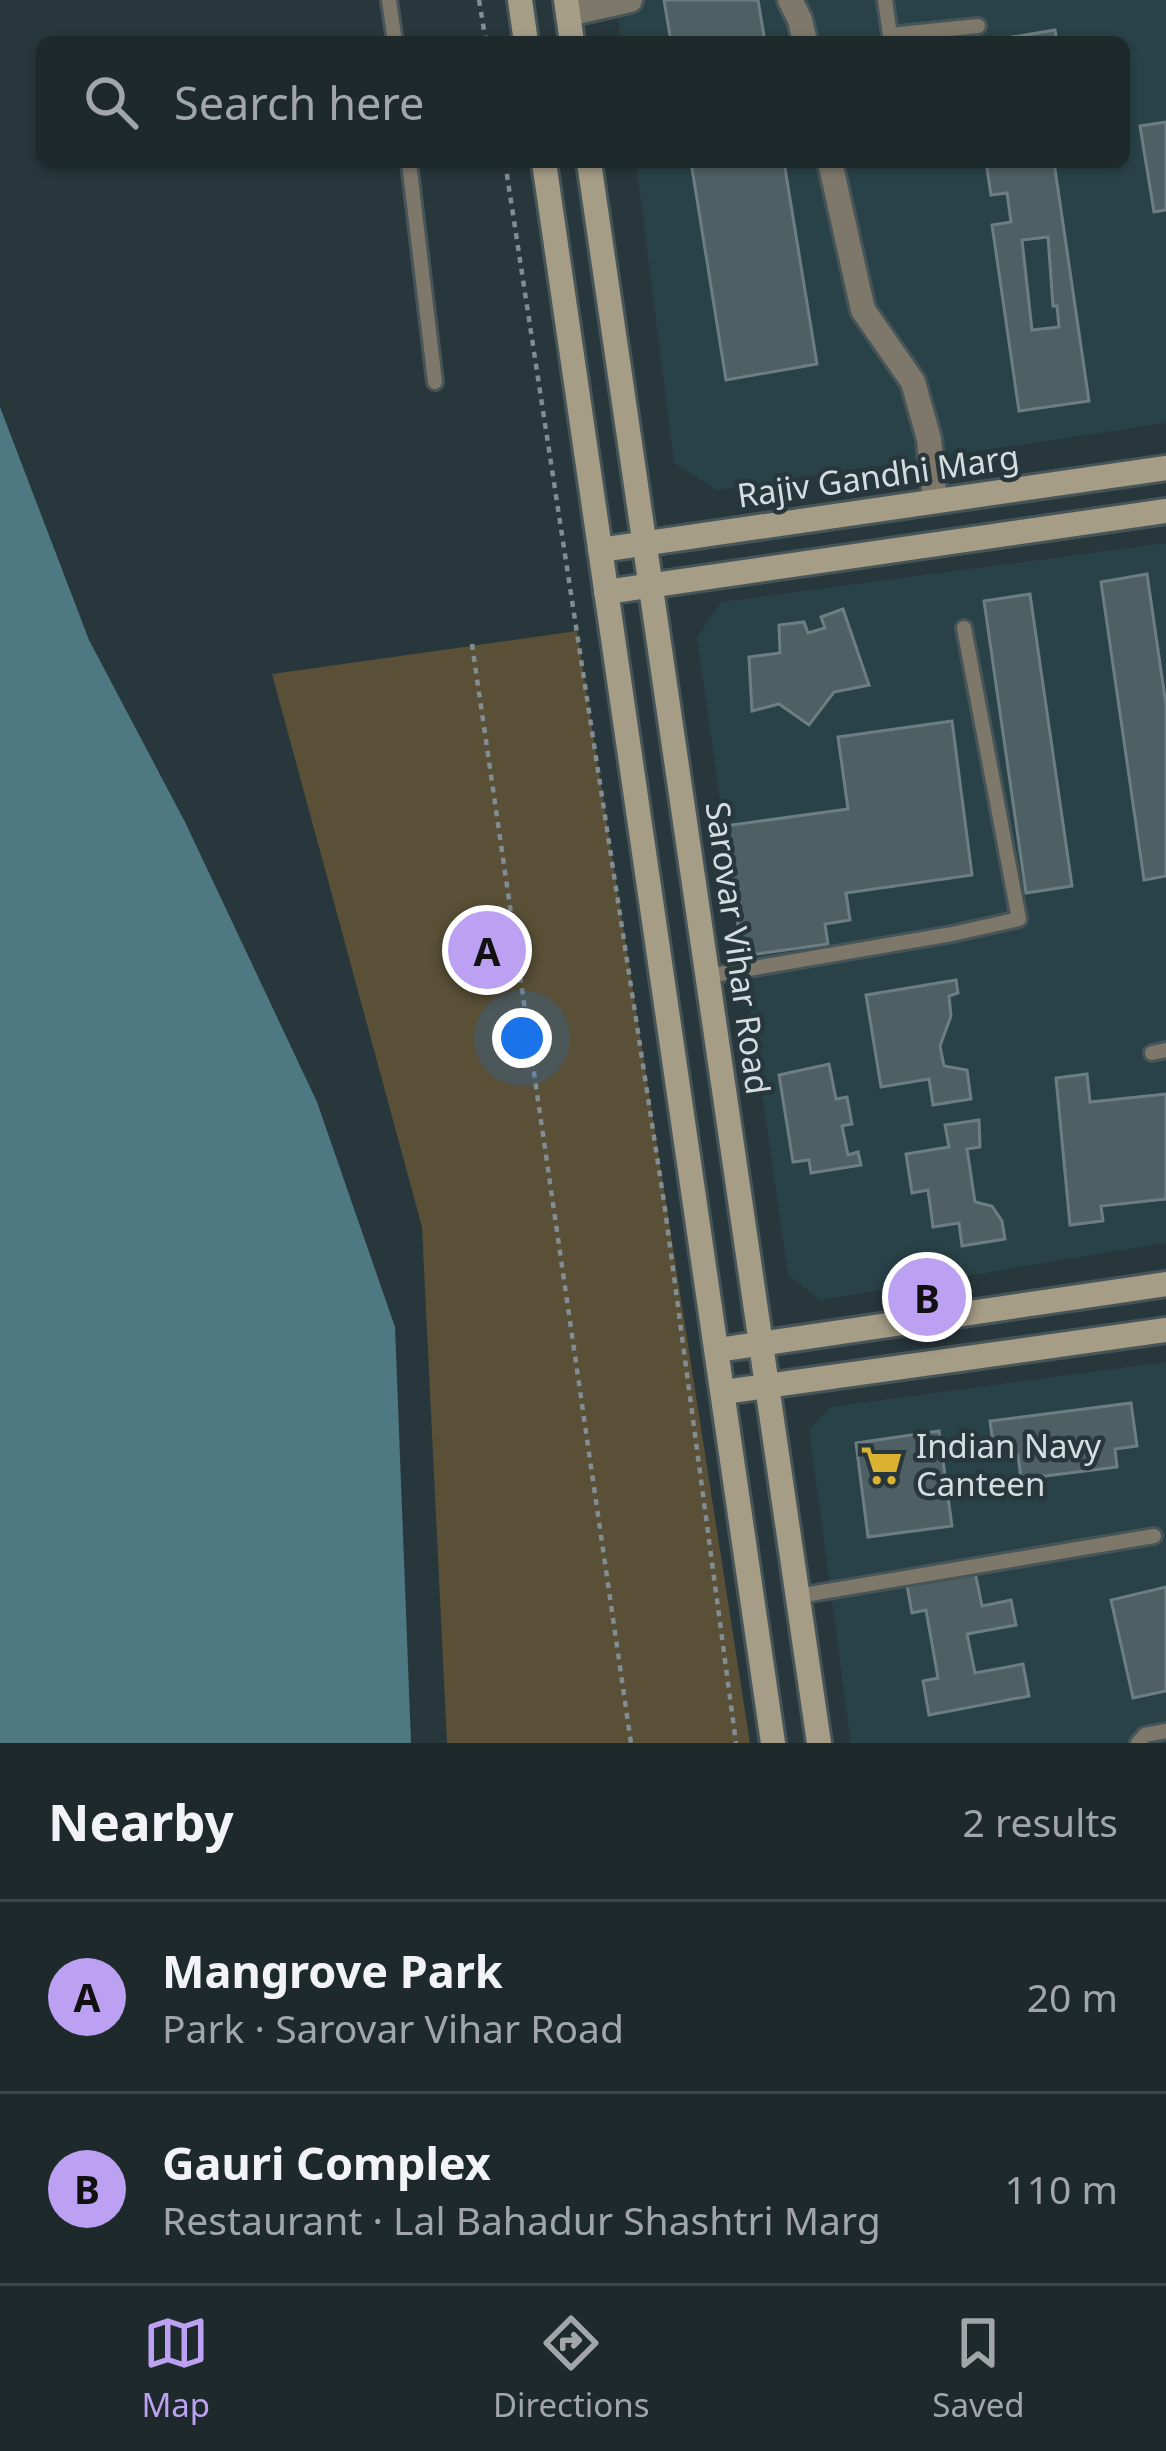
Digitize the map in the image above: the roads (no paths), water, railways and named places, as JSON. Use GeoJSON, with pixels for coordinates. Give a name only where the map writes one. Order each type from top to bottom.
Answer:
{"type":"FeatureCollection","features":[{"type":"Feature","properties":{"kind":"street"},"geometry":{"type":"LineString","coordinates":[[520,0],[525,36]]}},
{"type":"Feature","properties":{"kind":"street"},"geometry":{"type":"LineString","coordinates":[[567,7],[630,0]]}},
{"type":"Feature","properties":{"kind":"street"},"geometry":{"type":"LineString","coordinates":[[790,0],[804,36]]}},
{"type":"Feature","properties":{"kind":"street"},"geometry":{"type":"LineString","coordinates":[[545,168],[773,1743]]}},
{"type":"Feature","properties":{"kind":"street","name":"Sarovar Vihar Road"},"geometry":{"type":"LineString","coordinates":[[591,168],[819,1743]]}},
{"type":"Feature","properties":{"kind":"street"},"geometry":{"type":"LineString","coordinates":[[831,168],[863,310],[914,382],[929,439],[935,501]]}},
{"type":"Feature","properties":{"kind":"street","name":"Rajiv Gandhi Marg"},"geometry":{"type":"LineString","coordinates":[[600,550],[1166,468]]}},
{"type":"Feature","properties":{"kind":"street"},"geometry":{"type":"LineString","coordinates":[[606,592],[1166,511]]}},
{"type":"Feature","properties":{"kind":"street"},"geometry":{"type":"LineString","coordinates":[[718,1350],[1166,1284]]}},
{"type":"Feature","properties":{"kind":"street"},"geometry":{"type":"LineString","coordinates":[[724,1392],[1166,1330]]}},
{"type":"Feature","properties":{"kind":"lane"},"geometry":{"type":"LineString","coordinates":[[389,0],[393,36]]}},
{"type":"Feature","properties":{"kind":"lane"},"geometry":{"type":"LineString","coordinates":[[885,0],[890,35],[978,26]]}},
{"type":"Feature","properties":{"kind":"lane"},"geometry":{"type":"LineString","coordinates":[[410,168],[435,382]]}},
{"type":"Feature","properties":{"kind":"lane"},"geometry":{"type":"LineString","coordinates":[[709,976],[1019,919],[964,628]]}},
{"type":"Feature","properties":{"kind":"lane"},"geometry":{"type":"LineString","coordinates":[[798,1596],[1154,1536]]}},
{"type":"Feature","properties":{"kind":"lane"},"geometry":{"type":"LineString","coordinates":[[1138,1743],[1144,1735],[1166,1732]]}},
{"type":"Feature","properties":{"kind":"place","name":"Mangrove Park"},"geometry":{"type":"Point","coordinates":[487,950]}},
{"type":"Feature","properties":{"kind":"place","name":"Gauri Complex"},"geometry":{"type":"Point","coordinates":[927,1297]}},
{"type":"Feature","properties":{"kind":"place","name":"Indian Navy Canteen"},"geometry":{"type":"Point","coordinates":[882,1465]}}]}
